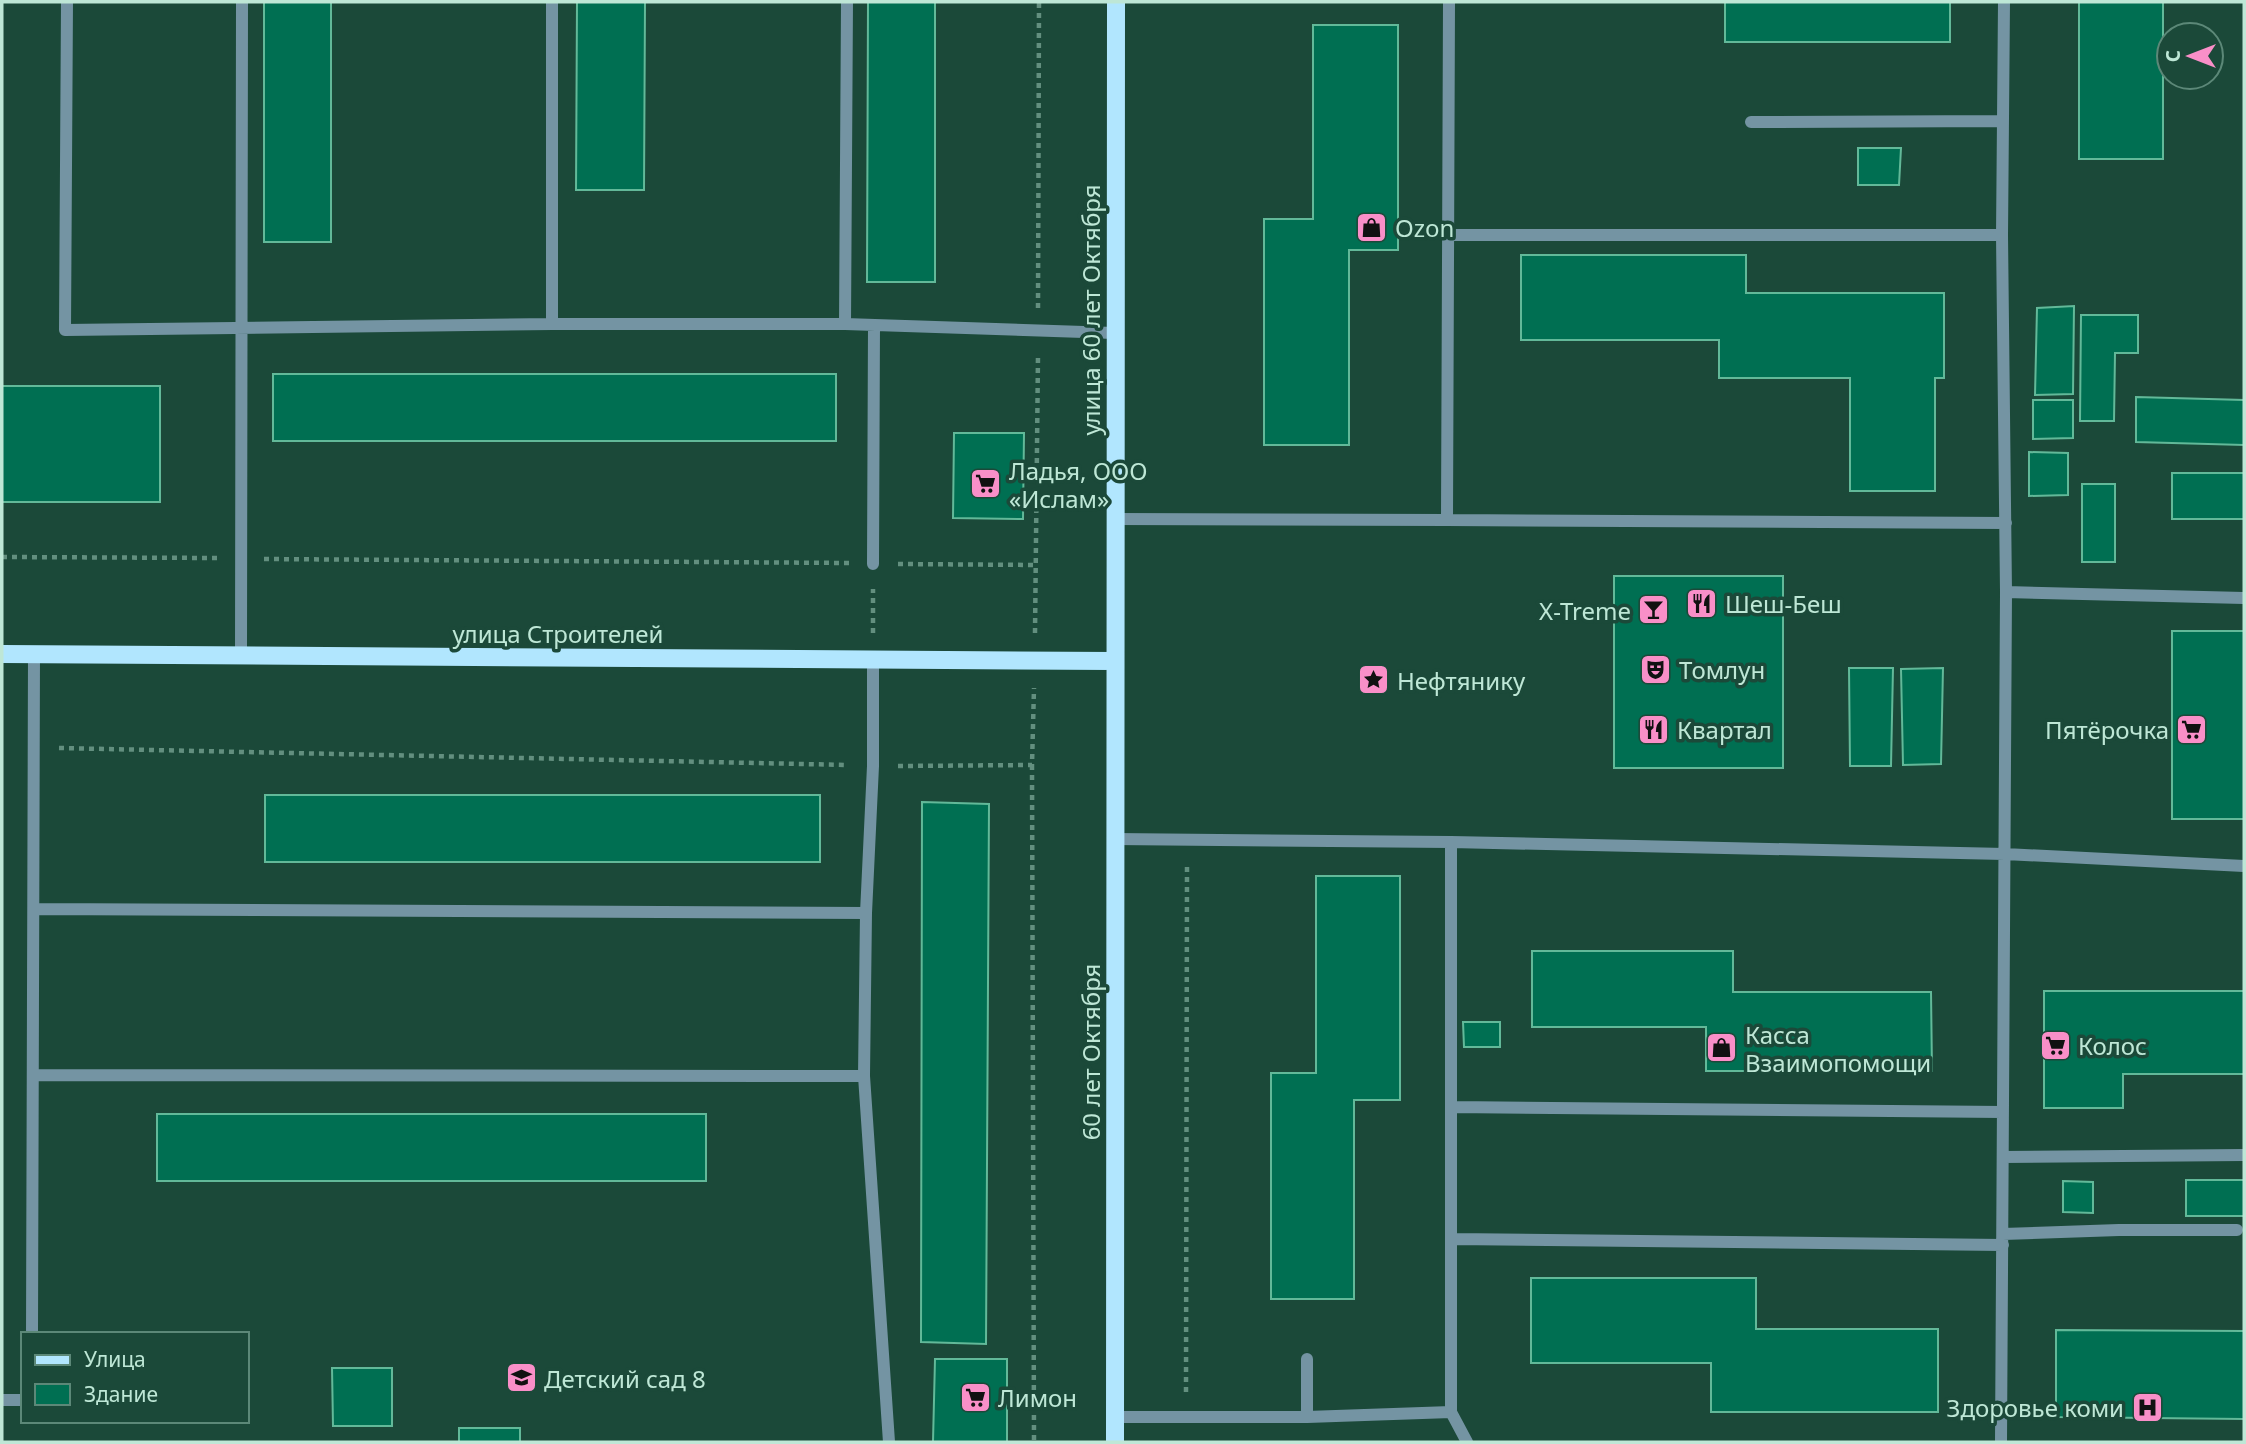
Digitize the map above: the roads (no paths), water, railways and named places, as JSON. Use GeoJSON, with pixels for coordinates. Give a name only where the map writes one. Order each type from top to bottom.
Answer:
{"type":"FeatureCollection","features":[{"type":"Feature","properties":{"kind":"main road","name":"улица 60 лет Октября"},"geometry":{"type":"LineString","coordinates":[[1114,661],[1116,2]]}},
{"type":"Feature","properties":{"kind":"main road","name":"улица Строителей"},"geometry":{"type":"LineString","coordinates":[[2,654],[1114,661]]}},
{"type":"Feature","properties":{"kind":"main road","name":"60 лет Октября"},"geometry":{"type":"LineString","coordinates":[[1114,661],[1115,1442]]}},
{"type":"Feature","properties":{"kind":"street"},"geometry":{"type":"LineString","coordinates":[[67,2],[65,330],[552,324],[845,324],[1115,333]]}},
{"type":"Feature","properties":{"kind":"street"},"geometry":{"type":"LineString","coordinates":[[241,656],[242,2]]}},
{"type":"Feature","properties":{"kind":"street"},"geometry":{"type":"LineString","coordinates":[[552,2],[552,324]]}},
{"type":"Feature","properties":{"kind":"street"},"geometry":{"type":"LineString","coordinates":[[845,324],[847,2]]}},
{"type":"Feature","properties":{"kind":"street"},"geometry":{"type":"LineString","coordinates":[[1447,520],[1449,2]]}},
{"type":"Feature","properties":{"kind":"street"},"geometry":{"type":"LineString","coordinates":[[2001,1442],[2006,592],[2002,235],[2004,2]]}},
{"type":"Feature","properties":{"kind":"street"},"geometry":{"type":"LineString","coordinates":[[1751,122],[2002,121]]}},
{"type":"Feature","properties":{"kind":"street"},"geometry":{"type":"LineString","coordinates":[[1447,235],[2002,235]]}},
{"type":"Feature","properties":{"kind":"street"},"geometry":{"type":"LineString","coordinates":[[873,564],[874,325]]}},
{"type":"Feature","properties":{"kind":"street"},"geometry":{"type":"LineString","coordinates":[[1115,519],[2006,523]]}},
{"type":"Feature","properties":{"kind":"street"},"geometry":{"type":"LineString","coordinates":[[2006,592],[2244,598]]}},
{"type":"Feature","properties":{"kind":"street"},"geometry":{"type":"LineString","coordinates":[[32,1332],[34,654]]}},
{"type":"Feature","properties":{"kind":"street"},"geometry":{"type":"LineString","coordinates":[[873,660],[873,766],[866,913],[864,1076],[889,1442]]}},
{"type":"Feature","properties":{"kind":"street"},"geometry":{"type":"LineString","coordinates":[[1115,839],[1451,842],[2005,854],[2244,866]]}},
{"type":"Feature","properties":{"kind":"street"},"geometry":{"type":"LineString","coordinates":[[1451,842],[1451,1412],[1467,1442]]}},
{"type":"Feature","properties":{"kind":"street"},"geometry":{"type":"LineString","coordinates":[[34,909],[866,913]]}},
{"type":"Feature","properties":{"kind":"street"},"geometry":{"type":"LineString","coordinates":[[34,1075],[864,1076]]}},
{"type":"Feature","properties":{"kind":"street"},"geometry":{"type":"LineString","coordinates":[[1452,1107],[2004,1112]]}},
{"type":"Feature","properties":{"kind":"street"},"geometry":{"type":"LineString","coordinates":[[2003,1157],[2244,1155]]}},
{"type":"Feature","properties":{"kind":"street"},"geometry":{"type":"LineString","coordinates":[[1452,1239],[2003,1239],[2119,1230],[2237,1230]]}},
{"type":"Feature","properties":{"kind":"street"},"geometry":{"type":"LineString","coordinates":[[1307,1359],[1307,1417]]}},
{"type":"Feature","properties":{"kind":"street"},"geometry":{"type":"LineString","coordinates":[[2,1400],[21,1400]]}},
{"type":"Feature","properties":{"kind":"street"},"geometry":{"type":"LineString","coordinates":[[1115,1417],[1307,1417],[1451,1412]]}},
{"type":"Feature","properties":{"kind":"place","name":"Ozon"},"geometry":{"type":"Point","coordinates":[1372,227]}},
{"type":"Feature","properties":{"kind":"place","name":"Ладья, ООО «Ислам»"},"geometry":{"type":"Point","coordinates":[986,484]}},
{"type":"Feature","properties":{"kind":"place","name":"Шеш-Беш"},"geometry":{"type":"Point","coordinates":[1702,603]}},
{"type":"Feature","properties":{"kind":"place","name":"X-Treme"},"geometry":{"type":"Point","coordinates":[1654,610]}},
{"type":"Feature","properties":{"kind":"place","name":"Томлун"},"geometry":{"type":"Point","coordinates":[1656,669]}},
{"type":"Feature","properties":{"kind":"place","name":"Нефтянику"},"geometry":{"type":"Point","coordinates":[1374,680]}},
{"type":"Feature","properties":{"kind":"place","name":"Квартал"},"geometry":{"type":"Point","coordinates":[1654,729]}},
{"type":"Feature","properties":{"kind":"place","name":"Пятёрочка"},"geometry":{"type":"Point","coordinates":[2192,729]}},
{"type":"Feature","properties":{"kind":"place","name":"Колос"},"geometry":{"type":"Point","coordinates":[2055,1045]}},
{"type":"Feature","properties":{"kind":"place","name":"Касса Взаимопомощи"},"geometry":{"type":"Point","coordinates":[1722,1048]}},
{"type":"Feature","properties":{"kind":"place","name":"Детский сад 8"},"geometry":{"type":"Point","coordinates":[521,1378]}},
{"type":"Feature","properties":{"kind":"place","name":"Лимон"},"geometry":{"type":"Point","coordinates":[975,1397]}},
{"type":"Feature","properties":{"kind":"place","name":"Здоровье коми"},"geometry":{"type":"Point","coordinates":[2147,1407]}}]}
